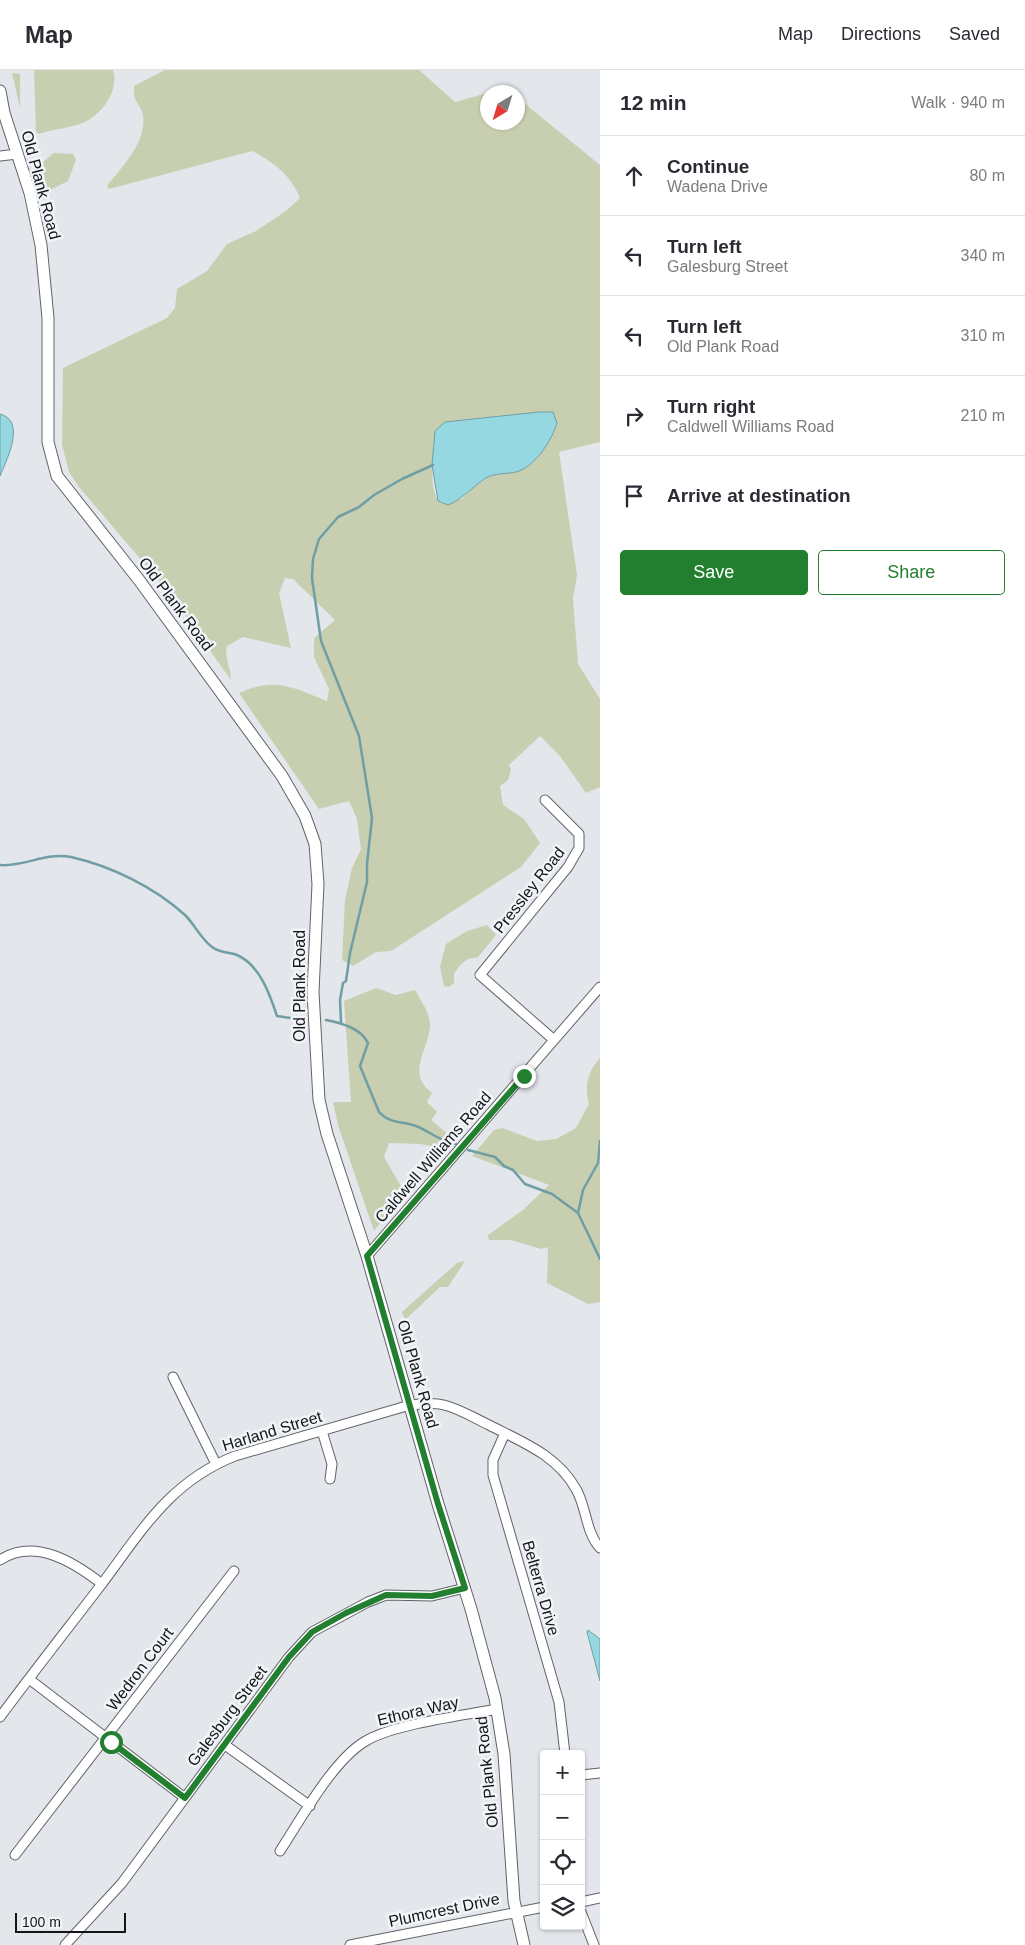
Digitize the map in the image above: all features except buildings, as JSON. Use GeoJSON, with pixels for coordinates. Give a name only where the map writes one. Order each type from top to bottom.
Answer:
{"type":"FeatureCollection","features":[{"type":"Feature","properties":{"kind":"street","name":"Old Plank Road"},"geometry":{"type":"LineString","coordinates":[[0,91],[34,208],[42,252],[48,318],[48,442],[57,476],[139,580],[282,776],[298,802],[311,830],[318,864],[313,992],[319,1100],[327,1134],[367,1256],[465,1588],[497,1709],[504,1754],[516,1910],[524,1945]]}},
{"type":"Feature","properties":{"kind":"street"},"geometry":{"type":"LineString","coordinates":[[0,156],[17,154]]}},
{"type":"Feature","properties":{"kind":"street","name":"Pressley Road"},"geometry":{"type":"LineString","coordinates":[[545,800],[579,834],[579,848],[568,867],[480,975],[554,1040]]}},
{"type":"Feature","properties":{"kind":"street","name":"Caldwell Williams Road"},"geometry":{"type":"LineString","coordinates":[[367,1256],[600,987]]}},
{"type":"Feature","properties":{"kind":"street"},"geometry":{"type":"LineString","coordinates":[[173,1377],[216,1464]]}},
{"type":"Feature","properties":{"kind":"street","name":"Harland Street"},"geometry":{"type":"LineString","coordinates":[[0,1717],[171,1495],[187,1482],[216,1464],[241,1454],[410,1405],[430,1403],[462,1411],[534,1447],[565,1472],[577,1491],[592,1538],[600,1548]]}},
{"type":"Feature","properties":{"kind":"street"},"geometry":{"type":"LineString","coordinates":[[322,1431],[332,1464],[330,1478]]}},
{"type":"Feature","properties":{"kind":"street","name":"Belterra Drive"},"geometry":{"type":"LineString","coordinates":[[505,1433],[492,1460],[493,1475],[559,1702],[564,1750]]}},
{"type":"Feature","properties":{"kind":"street"},"geometry":{"type":"LineString","coordinates":[[0,1560],[13,1554],[28,1552],[58,1555],[75,1564],[102,1584]]}},
{"type":"Feature","properties":{"kind":"street","name":"Wedron Court"},"geometry":{"type":"LineString","coordinates":[[15,1855],[234,1571]]}},
{"type":"Feature","properties":{"kind":"street","name":"Galesburg Street"},"geometry":{"type":"LineString","coordinates":[[65,1945],[122,1883],[289,1657],[312,1632],[354,1609],[386,1595],[432,1596],[465,1588]]}},
{"type":"Feature","properties":{"kind":"street"},"geometry":{"type":"LineString","coordinates":[[29,1679],[185,1798]]}},
{"type":"Feature","properties":{"kind":"street","name":"Ethora Way"},"geometry":{"type":"LineString","coordinates":[[280,1851],[345,1758],[371,1738],[394,1730],[497,1709]]}},
{"type":"Feature","properties":{"kind":"street"},"geometry":{"type":"LineString","coordinates":[[225,1745],[310,1806]]}},
{"type":"Feature","properties":{"kind":"street"},"geometry":{"type":"LineString","coordinates":[[585,1775],[600,1773]]}},
{"type":"Feature","properties":{"kind":"street"},"geometry":{"type":"LineString","coordinates":[[585,1901],[600,1898]]}},
{"type":"Feature","properties":{"kind":"street","name":"Plumcrest Drive"},"geometry":{"type":"LineString","coordinates":[[350,1945],[516,1910],[540,1907]]}},
{"type":"Feature","properties":{"kind":"street"},"geometry":{"type":"LineString","coordinates":[[585,1922],[594,1945]]}},
{"type":"Feature","properties":{"kind":"green space"},"geometry":{"type":"Polygon","coordinates":[[[34,70],[113,70],[114,85],[112,93],[104,106],[92,118],[80,124],[39,134],[36,132],[34,70]]]}},
{"type":"Feature","properties":{"kind":"green space"},"geometry":{"type":"Polygon","coordinates":[[[165,70],[419,70],[455,102],[480,95],[480,130],[525,130],[525,104],[600,165],[600,442],[559,452],[577,575],[573,598],[578,664],[600,699],[600,787],[586,793],[560,756],[540,736],[509,765],[511,770],[508,780],[500,786],[503,805],[524,819],[540,843],[521,867],[391,951],[376,952],[353,966],[342,960],[345,900],[352,868],[361,849],[357,819],[349,801],[319,809],[239,693],[252,688],[273,685],[293,688],[327,701],[329,689],[314,657],[314,638],[335,620],[293,579],[285,578],[279,593],[291,648],[243,637],[227,646],[226,655],[231,680],[166,589],[79,487],[69,472],[62,445],[63,368],[167,318],[175,308],[177,289],[207,271],[227,244],[256,231],[286,211],[300,198],[292,182],[280,170],[252,151],[109,189],[107,186],[132,154],[141,135],[143,115],[135,96],[134,86],[165,70]],[[435,431],[432,469],[436,497],[441,503],[462,499],[473,487],[490,476],[527,467],[555,431],[435,431]]]}},
{"type":"Feature","properties":{"kind":"green space"},"geometry":{"type":"Polygon","coordinates":[[[12,73],[20,74],[20,108],[12,73]]]}},
{"type":"Feature","properties":{"kind":"green space"},"geometry":{"type":"Polygon","coordinates":[[[54,153],[73,154],[76,160],[68,181],[48,191],[43,187],[37,167],[54,153]]]}},
{"type":"Feature","properties":{"kind":"green space"},"geometry":{"type":"Polygon","coordinates":[[[487,925],[496,935],[478,957],[468,959],[460,965],[454,974],[454,983],[449,987],[444,986],[440,967],[446,944],[467,931],[487,925]]]}},
{"type":"Feature","properties":{"kind":"green space"},"geometry":{"type":"Polygon","coordinates":[[[376,988],[396,995],[415,990],[425,1007],[430,1026],[429,1035],[420,1061],[420,1077],[424,1085],[432,1093],[427,1102],[437,1112],[431,1120],[448,1134],[437,1147],[420,1144],[389,1143],[384,1157],[401,1186],[397,1201],[374,1231],[338,1125],[333,1102],[351,1102],[344,1001],[376,988]]]}},
{"type":"Feature","properties":{"kind":"green space"},"geometry":{"type":"Polygon","coordinates":[[[600,1058],[600,1302],[588,1304],[547,1283],[548,1247],[541,1249],[511,1240],[489,1240],[488,1235],[523,1210],[549,1185],[472,1156],[494,1130],[503,1128],[537,1141],[556,1139],[576,1128],[589,1104],[588,1079],[600,1058]]]}},
{"type":"Feature","properties":{"kind":"green space"},"geometry":{"type":"Polygon","coordinates":[[[465,1261],[448,1287],[440,1287],[405,1320],[402,1312],[457,1263],[465,1261]]]}},
{"type":"Feature","properties":{"kind":"water"},"geometry":{"type":"Polygon","coordinates":[[[553,412],[557,423],[547,445],[530,465],[516,472],[489,476],[458,500],[448,505],[438,501],[432,465],[435,431],[445,422],[553,412]]]}},
{"type":"Feature","properties":{"kind":"water"},"geometry":{"type":"Polygon","coordinates":[[[0,414],[8,418],[12,425],[13,433],[10,452],[0,476],[0,414]]]}},
{"type":"Feature","properties":{"kind":"water"},"geometry":{"type":"Polygon","coordinates":[[[588,1630],[600,1639],[600,1681],[587,1632],[588,1630]]]}},
{"type":"Feature","properties":{"kind":"waterway"},"geometry":{"type":"LineString","coordinates":[[341,1022],[340,1000],[343,983],[346,981],[350,953],[367,882],[372,818],[359,736],[321,641],[312,578],[313,559],[319,539],[338,517],[359,507],[374,495],[402,479],[433,465]]}},
{"type":"Feature","properties":{"kind":"waterway"},"geometry":{"type":"LineString","coordinates":[[0,865],[18,864],[53,856],[62,856],[86,861],[131,879],[160,895],[185,915],[212,947],[237,955],[252,966],[263,981],[277,1016],[304,1020]]}},
{"type":"Feature","properties":{"kind":"waterway"},"geometry":{"type":"LineString","coordinates":[[326,1020],[356,1030],[368,1043],[360,1066],[379,1112],[383,1116],[387,1119],[416,1126],[456,1144]]}},
{"type":"Feature","properties":{"kind":"waterway"},"geometry":{"type":"LineString","coordinates":[[578,1213],[583,1190],[598,1163],[600,1141]]}},
{"type":"Feature","properties":{"kind":"waterway"},"geometry":{"type":"LineString","coordinates":[[468,1150],[495,1157],[504,1166],[513,1170],[525,1184],[552,1194],[578,1213],[600,1259]]}},
{"type":"Feature","properties":{"kind":"route"},"geometry":{"type":"LineString","coordinates":[[111,1742],[185,1798],[289,1657],[312,1632],[346,1613],[386,1595],[432,1596],[465,1588],[438,1504],[367,1256],[524,1076]]}}]}
